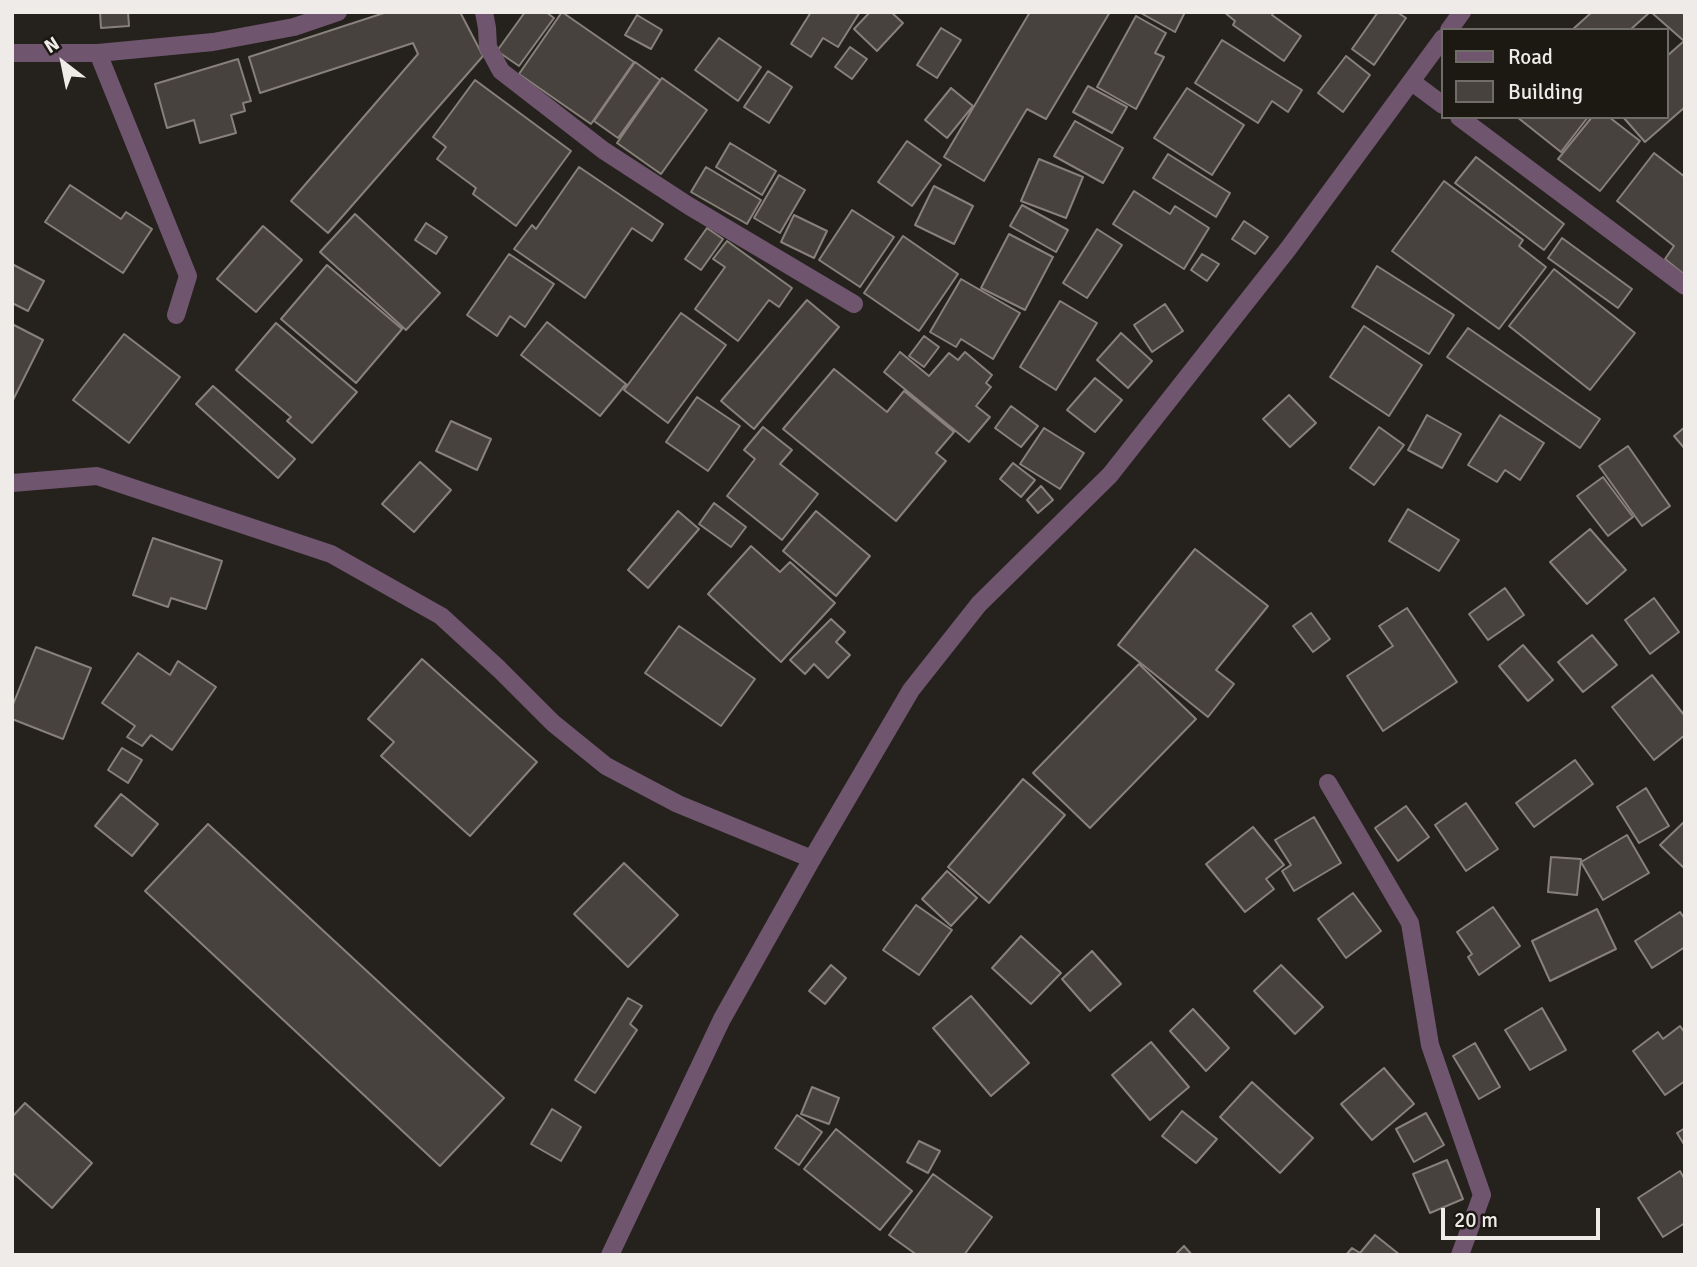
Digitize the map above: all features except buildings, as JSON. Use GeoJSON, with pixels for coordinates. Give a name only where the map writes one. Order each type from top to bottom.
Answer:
{"type":"FeatureCollection","features":[{"type":"Feature","properties":{"kind":"street"},"geometry":{"type":"LineString","coordinates":[[12,53],[99,53],[213,42],[294,27],[338,12]]}},
{"type":"Feature","properties":{"kind":"street"},"geometry":{"type":"LineString","coordinates":[[484,12],[488,47],[501,71],[603,150],[690,206],[854,304]]}},
{"type":"Feature","properties":{"kind":"street"},"geometry":{"type":"LineString","coordinates":[[1450,28],[1462,12]]}},
{"type":"Feature","properties":{"kind":"street"},"geometry":{"type":"LineString","coordinates":[[615,1253],[722,1019],[911,690],[979,604],[1110,475],[1288,249],[1442,39]]}},
{"type":"Feature","properties":{"kind":"street"},"geometry":{"type":"LineString","coordinates":[[99,53],[188,276],[176,315]]}},
{"type":"Feature","properties":{"kind":"street"},"geometry":{"type":"LineString","coordinates":[[1412,82],[1442,104]]}},
{"type":"Feature","properties":{"kind":"street"},"geometry":{"type":"LineString","coordinates":[[1462,119],[1685,286]]}},
{"type":"Feature","properties":{"kind":"street"},"geometry":{"type":"LineString","coordinates":[[12,482],[97,476],[331,554],[441,616],[553,723],[606,766],[678,804],[813,859]]}},
{"type":"Feature","properties":{"kind":"street"},"geometry":{"type":"LineString","coordinates":[[1328,783],[1410,923],[1430,1045],[1482,1195],[1460,1255]]}}]}
